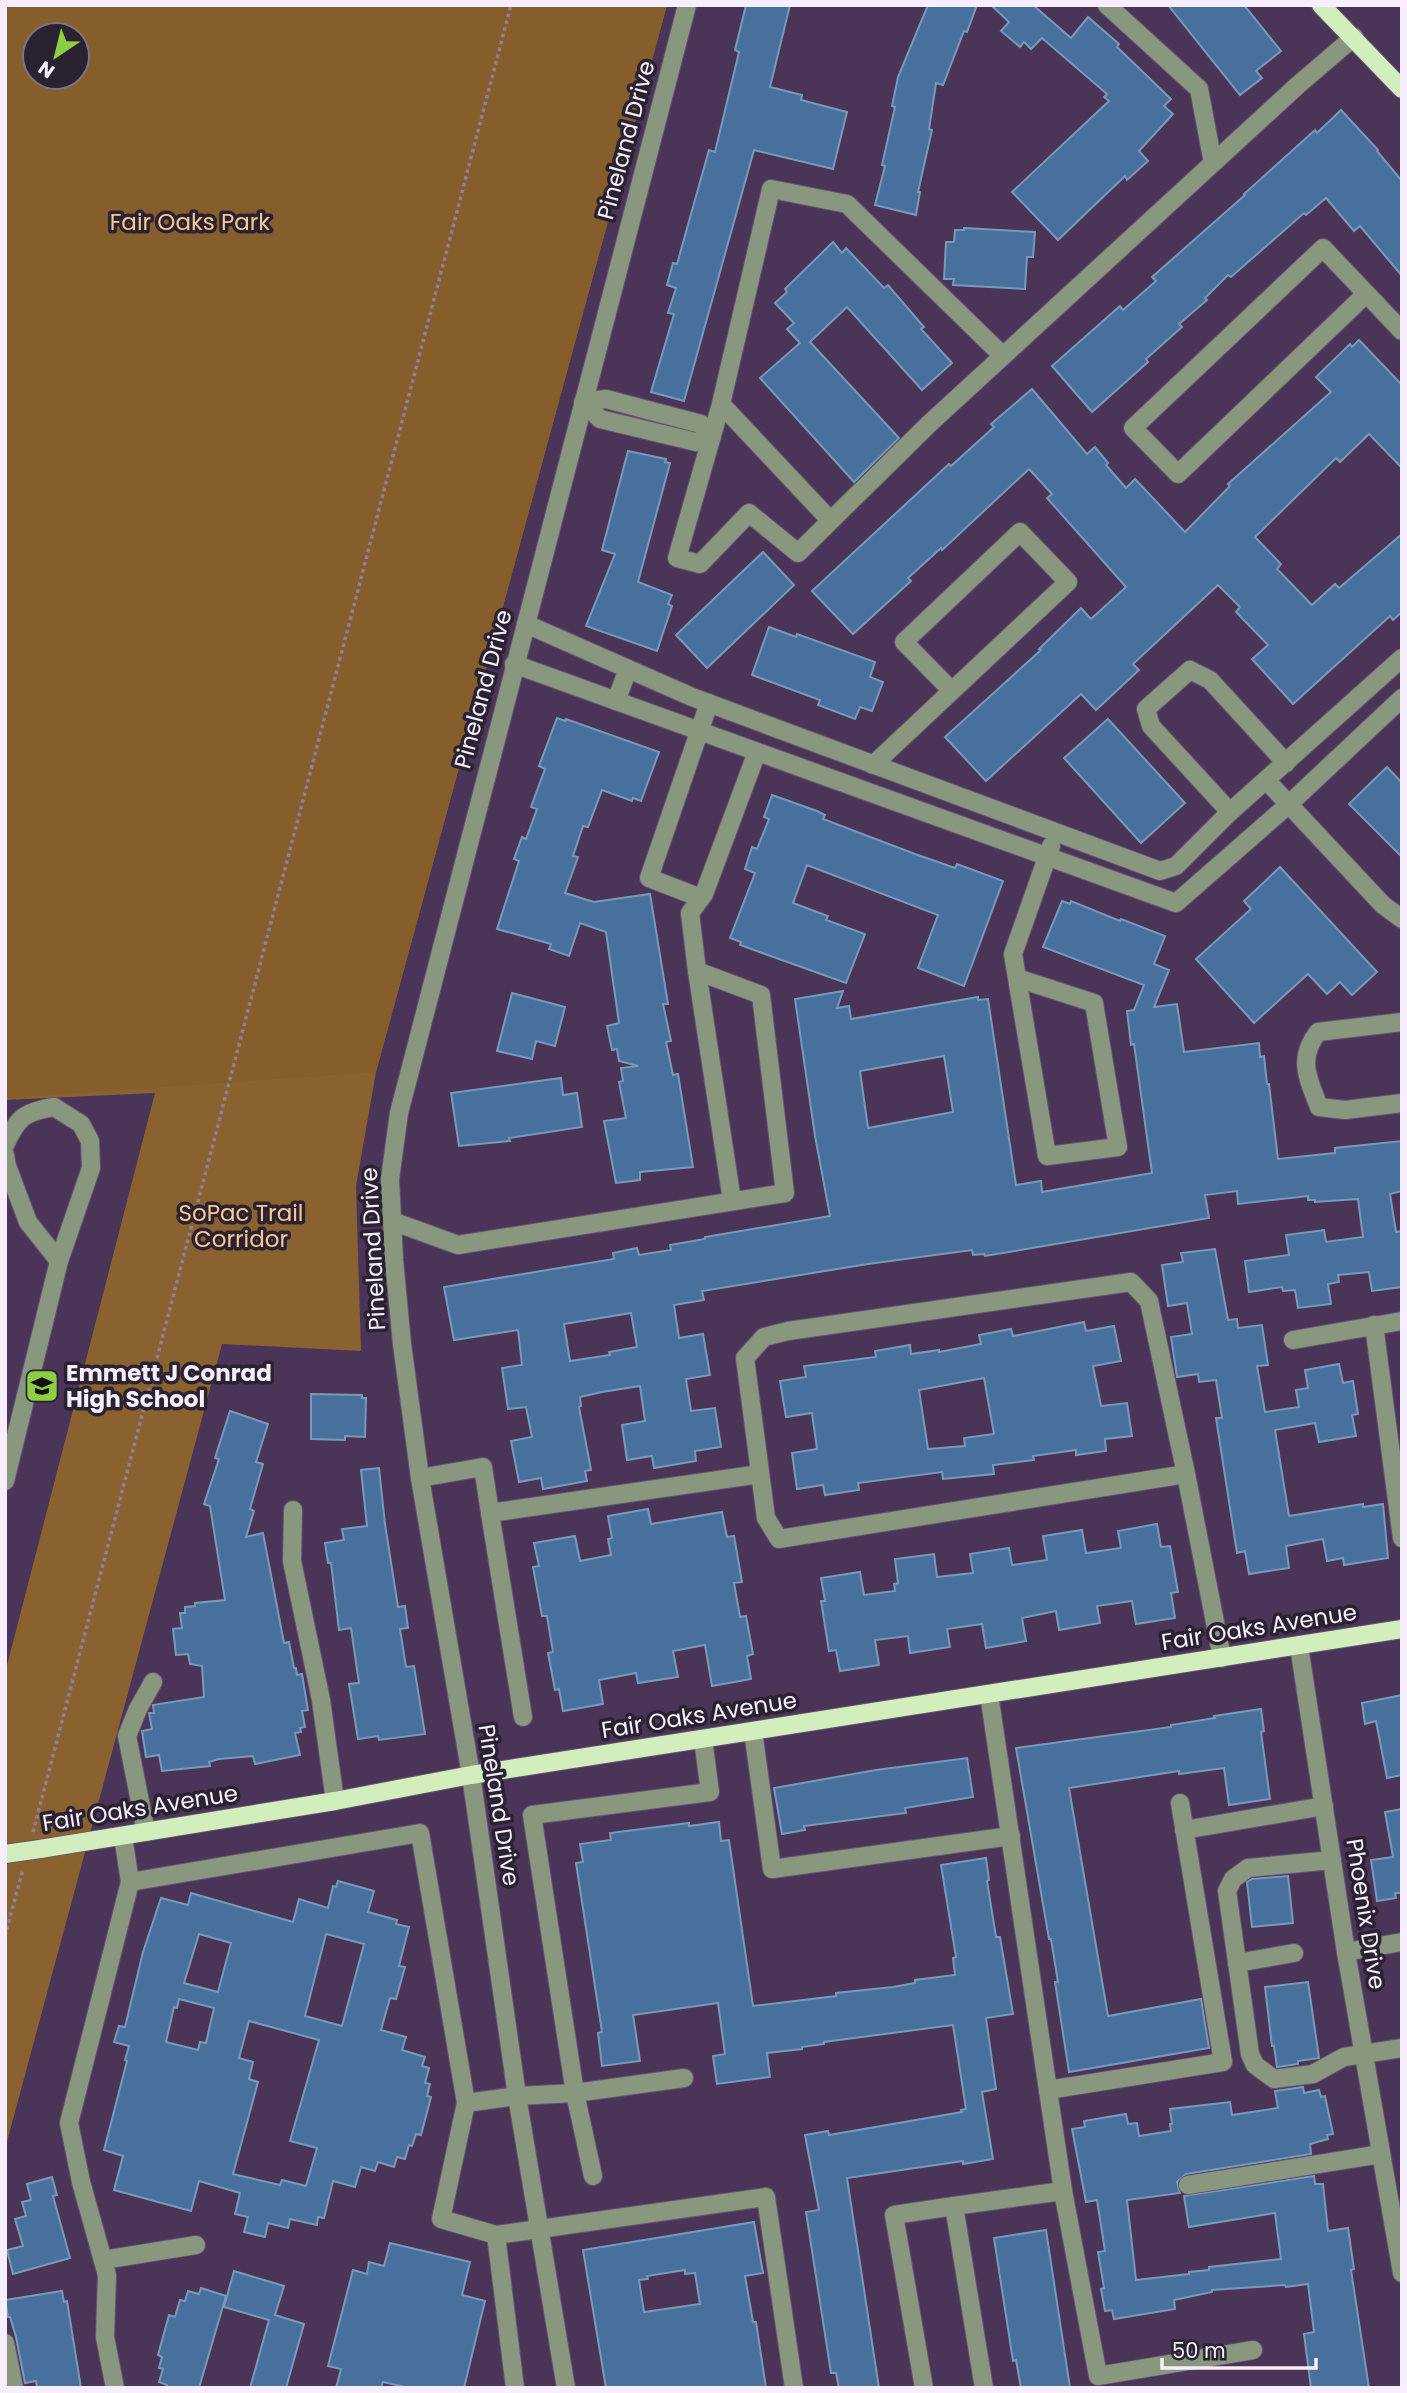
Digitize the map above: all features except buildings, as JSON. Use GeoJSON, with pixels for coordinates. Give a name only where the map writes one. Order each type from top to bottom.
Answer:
{"type":"FeatureCollection","features":[{"type":"Feature","properties":{"kind":"main road"},"geometry":{"type":"LineString","coordinates":[[1321,5],[1402,89]]}},
{"type":"Feature","properties":{"kind":"main road","name":"Fair Oaks Avenue"},"geometry":{"type":"LineString","coordinates":[[5,1854],[335,1801],[471,1775],[1402,1629]]}},
{"type":"Feature","properties":{"kind":"street","name":"Pineland Drive"},"geometry":{"type":"LineString","coordinates":[[566,2388],[517,2096],[471,1775],[420,1478],[402,1344],[390,1179],[399,1113],[687,5]]}},
{"type":"Feature","properties":{"kind":"street"},"geometry":{"type":"LineString","coordinates":[[1107,5],[1199,89],[1213,163]]}},
{"type":"Feature","properties":{"kind":"street"},"geometry":{"type":"LineString","coordinates":[[1003,356],[847,204],[771,189],[721,404],[677,558],[699,564],[749,513],[797,552],[929,424],[1354,37]]}},
{"type":"Feature","properties":{"kind":"street"},"geometry":{"type":"LineString","coordinates":[[1366,294],[1178,474],[1133,428],[1322,248],[1402,331]]}},
{"type":"Feature","properties":{"kind":"street"},"geometry":{"type":"LineString","coordinates":[[583,402],[600,419],[696,442],[712,436]]}},
{"type":"Feature","properties":{"kind":"street"},"geometry":{"type":"LineString","coordinates":[[721,404],[830,520]]}},
{"type":"Feature","properties":{"kind":"street"},"geometry":{"type":"LineString","coordinates":[[873,765],[952,691],[1068,582],[1020,532],[904,642],[952,691]]}},
{"type":"Feature","properties":{"kind":"street"},"geometry":{"type":"LineString","coordinates":[[526,624],[709,703],[1160,871],[1176,866],[1230,812],[1402,658]]}},
{"type":"Feature","properties":{"kind":"street"},"geometry":{"type":"LineString","coordinates":[[514,664],[1176,903],[1288,805],[1402,698]]}},
{"type":"Feature","properties":{"kind":"street"},"geometry":{"type":"LineString","coordinates":[[616,701],[628,669]]}},
{"type":"Feature","properties":{"kind":"street"},"geometry":{"type":"LineString","coordinates":[[1230,812],[1151,726],[1146,709],[1190,670],[1210,680],[1286,763]]}},
{"type":"Feature","properties":{"kind":"street"},"geometry":{"type":"LineString","coordinates":[[701,898],[649,878],[709,703]]}},
{"type":"Feature","properties":{"kind":"street"},"geometry":{"type":"LineString","coordinates":[[732,1202],[690,913],[701,898],[757,752]]}},
{"type":"Feature","properties":{"kind":"street"},"geometry":{"type":"LineString","coordinates":[[1266,780],[1383,905],[1402,919]]}},
{"type":"Feature","properties":{"kind":"street"},"geometry":{"type":"LineString","coordinates":[[1017,978],[1094,1003],[1118,1147],[1046,1156],[1013,954],[1055,833]]}},
{"type":"Feature","properties":{"kind":"street"},"geometry":{"type":"LineString","coordinates":[[392,1221],[458,1245],[785,1193],[761,995],[697,971]]}},
{"type":"Feature","properties":{"kind":"street"},"geometry":{"type":"LineString","coordinates":[[1402,1022],[1318,1032],[1308,1045],[1306,1072],[1319,1107],[1345,1110],[1402,1103]]}},
{"type":"Feature","properties":{"kind":"street"},"geometry":{"type":"LineString","coordinates":[[5,1144],[16,1123],[31,1110],[54,1107],[81,1124],[90,1141],[91,1168],[59,1261],[5,1481]]}},
{"type":"Feature","properties":{"kind":"street"},"geometry":{"type":"LineString","coordinates":[[5,1155],[28,1222],[59,1261]]}},
{"type":"Feature","properties":{"kind":"street"},"geometry":{"type":"LineString","coordinates":[[1186,1474],[779,1539],[765,1518],[745,1358],[764,1337],[788,1331],[1131,1282],[1149,1301],[1186,1474],[1222,1658]]}},
{"type":"Feature","properties":{"kind":"street"},"geometry":{"type":"LineString","coordinates":[[1293,1340],[1402,1321]]}},
{"type":"Feature","properties":{"kind":"street"},"geometry":{"type":"LineString","coordinates":[[1374,1325],[1402,1538]]}},
{"type":"Feature","properties":{"kind":"street"},"geometry":{"type":"LineString","coordinates":[[420,1478],[483,1467],[523,1717]]}},
{"type":"Feature","properties":{"kind":"street"},"geometry":{"type":"LineString","coordinates":[[490,1513],[760,1474]]}},
{"type":"Feature","properties":{"kind":"street"},"geometry":{"type":"LineString","coordinates":[[293,1510],[292,1561],[321,1700],[335,1801]]}},
{"type":"Feature","properties":{"kind":"street","name":"Phoenix Drive"},"geometry":{"type":"LineString","coordinates":[[1299,1646],[1346,1952],[1402,2273]]}},
{"type":"Feature","properties":{"kind":"street"},"geometry":{"type":"LineString","coordinates":[[146,1832],[127,1736],[153,1682]]}},
{"type":"Feature","properties":{"kind":"street"},"geometry":{"type":"LineString","coordinates":[[989,1694],[1063,2191],[1098,2382],[1253,2350]]}},
{"type":"Feature","properties":{"kind":"street"},"geometry":{"type":"LineString","coordinates":[[753,1731],[772,1869],[1011,1836]]}},
{"type":"Feature","properties":{"kind":"street"},"geometry":{"type":"LineString","coordinates":[[593,2176],[575,2093],[532,1815],[710,1792],[703,1739]]}},
{"type":"Feature","properties":{"kind":"street"},"geometry":{"type":"LineString","coordinates":[[1048,2090],[1223,2062],[1180,1803]]}},
{"type":"Feature","properties":{"kind":"street"},"geometry":{"type":"LineString","coordinates":[[1184,1830],[1324,1806]]}},
{"type":"Feature","properties":{"kind":"street"},"geometry":{"type":"LineString","coordinates":[[130,1882],[420,1833],[466,2103],[441,2219],[496,2235],[766,2197],[794,2388]]}},
{"type":"Feature","properties":{"kind":"street"},"geometry":{"type":"LineString","coordinates":[[115,2388],[105,2337],[107,2275],[81,2182],[69,2123],[130,1882],[123,1836]]}},
{"type":"Feature","properties":{"kind":"street"},"geometry":{"type":"LineString","coordinates":[[1332,1860],[1248,1868],[1233,1879],[1227,1891],[1250,2054],[1255,2065],[1274,2079],[1312,2074],[1344,2057],[1402,2048]]}},
{"type":"Feature","properties":{"kind":"street"},"geometry":{"type":"LineString","coordinates":[[1346,1952],[1402,1942]]}},
{"type":"Feature","properties":{"kind":"street"},"geometry":{"type":"LineString","coordinates":[[1237,1964],[1294,1953]]}},
{"type":"Feature","properties":{"kind":"street"},"geometry":{"type":"LineString","coordinates":[[466,2103],[517,2096],[575,2093],[684,2078]]}},
{"type":"Feature","properties":{"kind":"street"},"geometry":{"type":"LineString","coordinates":[[1188,2185],[1381,2154]]}},
{"type":"Feature","properties":{"kind":"street"},"geometry":{"type":"LineString","coordinates":[[924,2388],[894,2215],[1063,2191]]}},
{"type":"Feature","properties":{"kind":"street"},"geometry":{"type":"LineString","coordinates":[[954,2206],[984,2388]]}},
{"type":"Feature","properties":{"kind":"street"},"geometry":{"type":"LineString","coordinates":[[496,2235],[515,2388]]}},
{"type":"Feature","properties":{"kind":"street"},"geometry":{"type":"LineString","coordinates":[[103,2260],[196,2245]]}},
{"type":"Feature","properties":{"kind":"street"},"geometry":{"type":"LineString","coordinates":[[5,2343],[14,2388]]}},
{"type":"Feature","properties":{"kind":"path"},"geometry":{"type":"LineString","coordinates":[[30,1843],[511,5]]}},
{"type":"Feature","properties":{"kind":"path"},"geometry":{"type":"LineString","coordinates":[[5,1936],[26,1857]]}},
{"type":"Feature","properties":{"kind":"green space"},"geometry":{"type":"Polygon","coordinates":[[[5,5],[667,5],[376,1072],[356,1186],[361,1351],[222,1344],[5,2149],[5,1673],[155,1093],[5,1100],[5,5]]]}},
{"type":"Feature","properties":{"kind":"green space","name":"Fair Oaks Park"},"geometry":{"type":"Polygon","coordinates":[[[5,5],[667,5],[376,1072],[5,1098],[5,5]]]}},
{"type":"Feature","properties":{"kind":"place","name":"Emmett J Conrad High School"},"geometry":{"type":"Point","coordinates":[42,1386]}},
{"type":"Feature","properties":{"kind":"park label","name":"SoPac Trail Corridor"},"geometry":{"type":"Point","coordinates":[241,1226]}}]}
